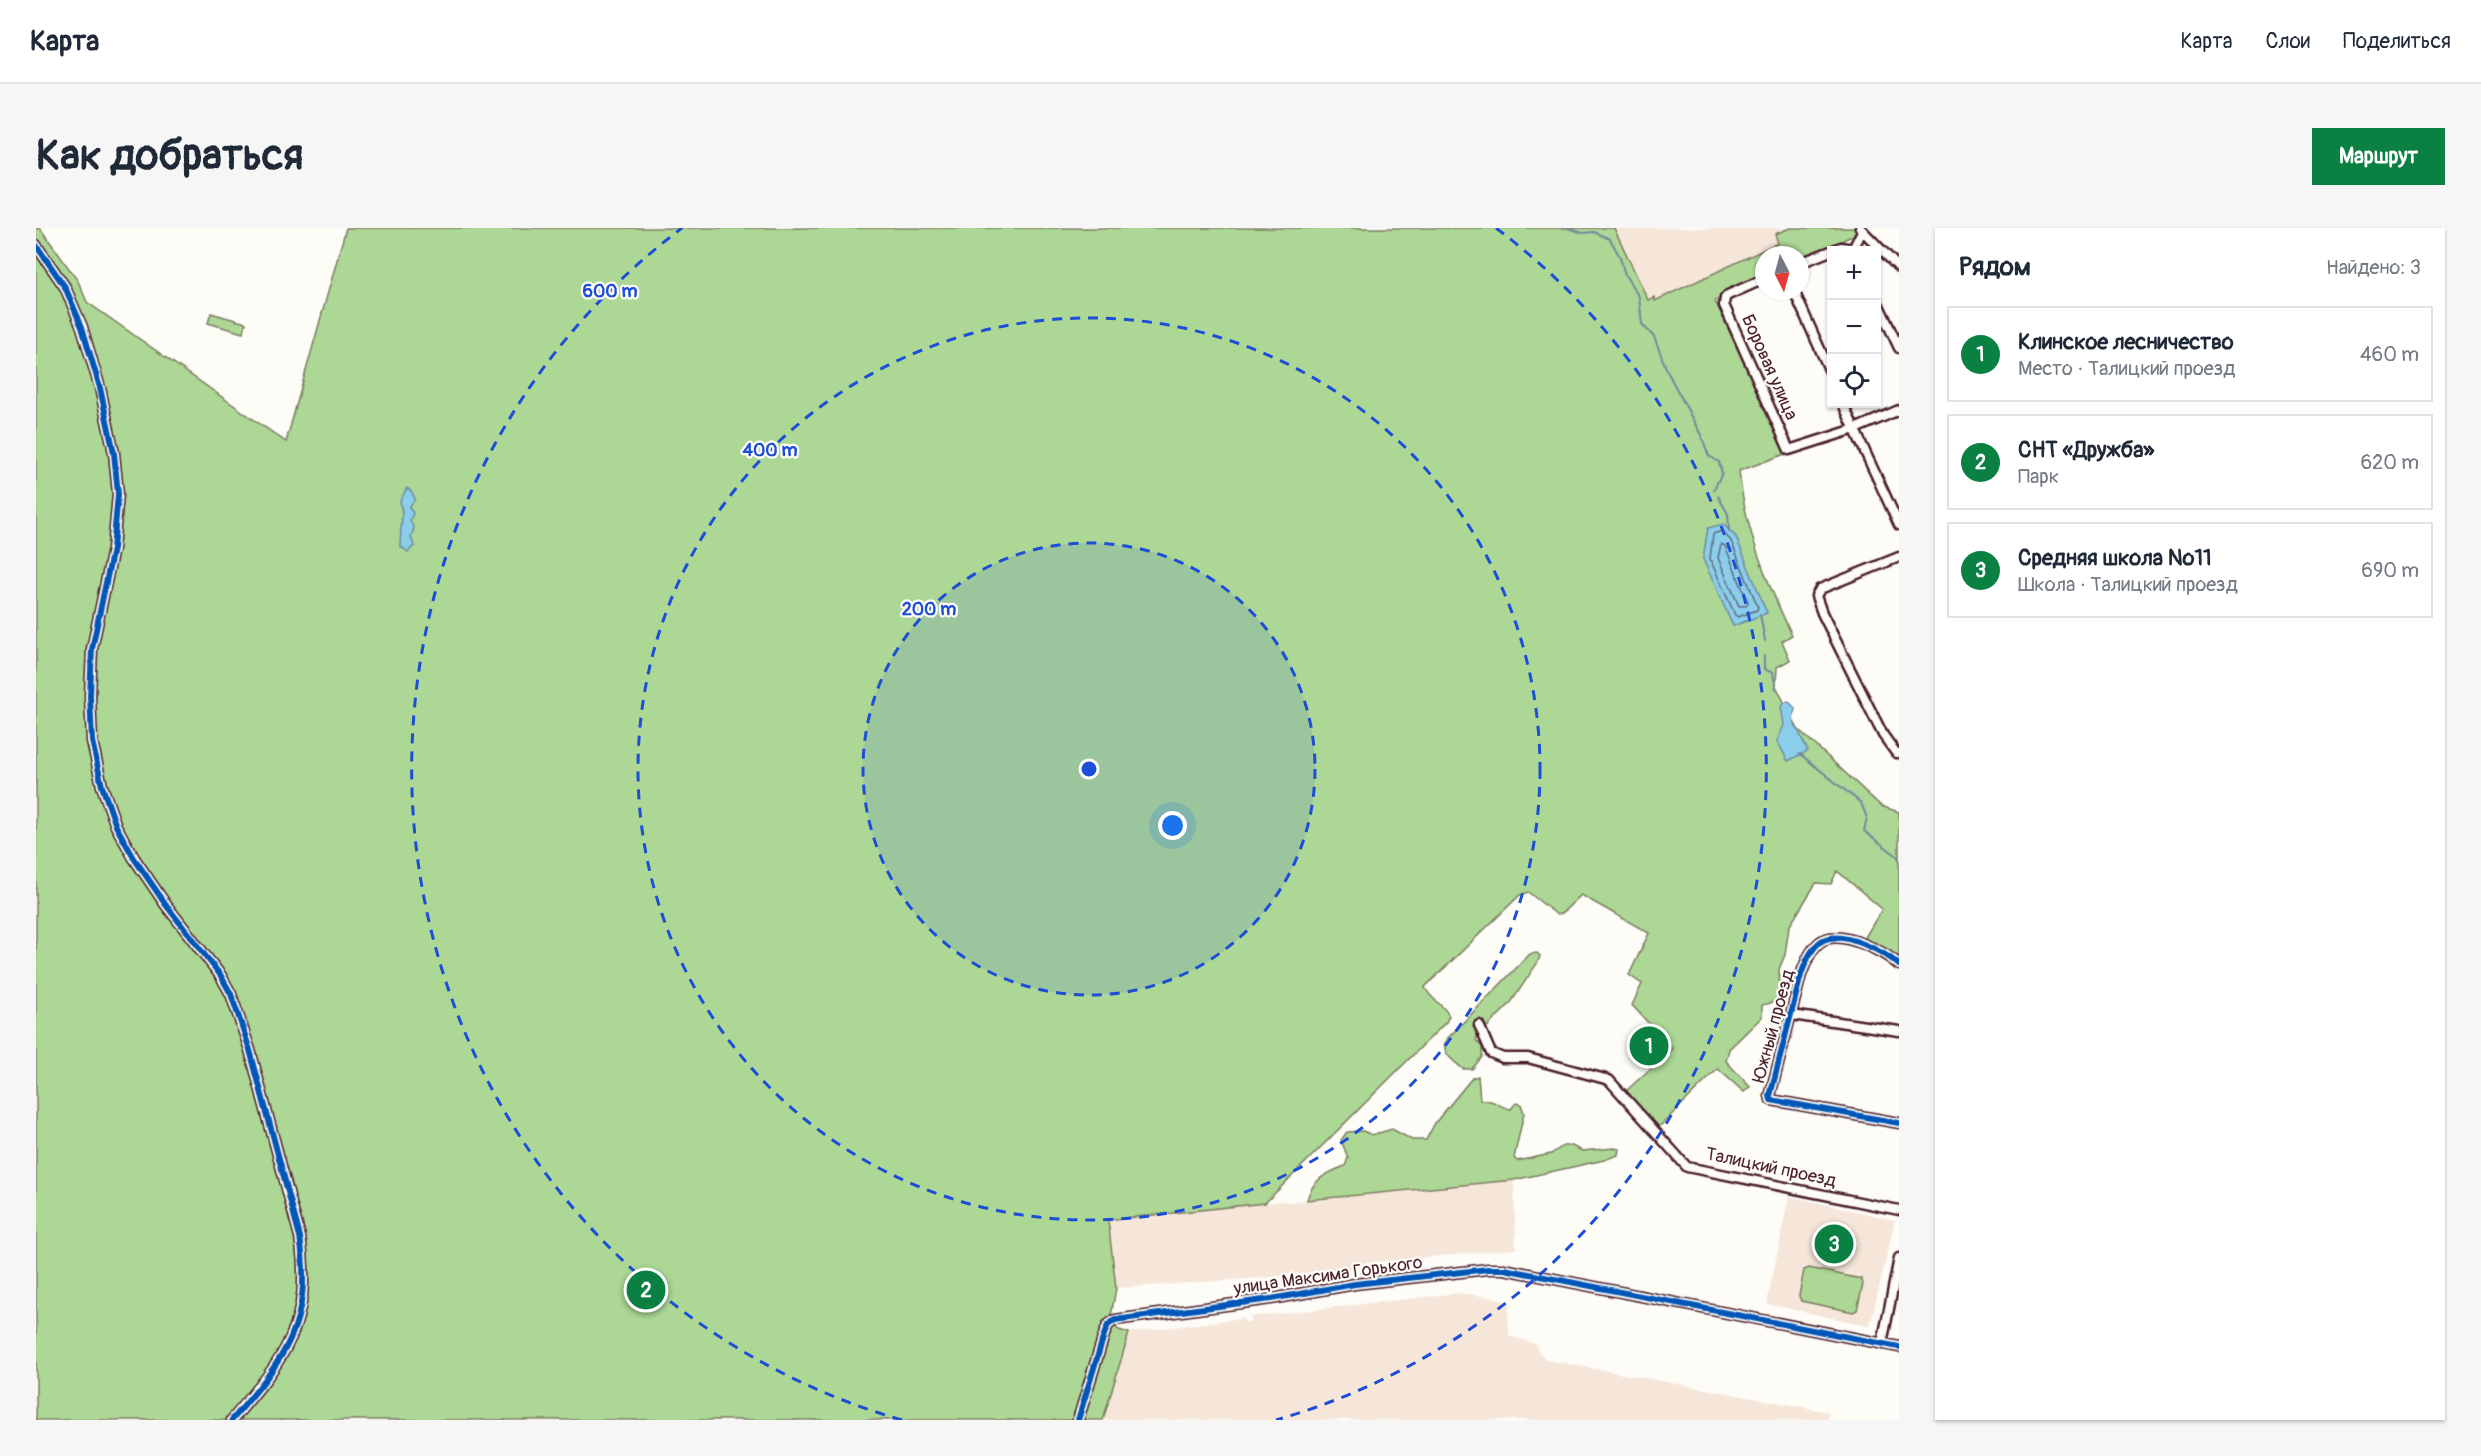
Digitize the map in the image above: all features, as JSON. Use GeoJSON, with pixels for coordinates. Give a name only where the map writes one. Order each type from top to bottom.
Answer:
{"type":"FeatureCollection","features":[{"type":"Feature","properties":{"kind":"street"},"geometry":{"type":"LineString","coordinates":[[1855,246],[1861,229],[1899,268]]}},
{"type":"Feature","properties":{"kind":"street"},"geometry":{"type":"LineString","coordinates":[[36,245],[65,287],[82,327],[100,388],[114,453],[118,494],[113,549],[92,649],[90,696],[92,741],[102,786],[116,826],[134,858],[166,905],[221,976],[231,994],[250,1050],[300,1237],[305,1268],[304,1292],[293,1335],[276,1365],[232,1420]]}},
{"type":"Feature","properties":{"kind":"street"},"geometry":{"type":"LineString","coordinates":[[1809,259],[1827,252]]}},
{"type":"Feature","properties":{"kind":"street","name":"Боровая улица"},"geometry":{"type":"LineString","coordinates":[[1755,283],[1725,298],[1726,309],[1789,450],[1855,429]]}},
{"type":"Feature","properties":{"kind":"street"},"geometry":{"type":"LineString","coordinates":[[1798,300],[1827,365]]}},
{"type":"Feature","properties":{"kind":"street"},"geometry":{"type":"LineString","coordinates":[[1876,300],[1899,348]]}},
{"type":"Feature","properties":{"kind":"street"},"geometry":{"type":"LineString","coordinates":[[1845,408],[1899,525]]}},
{"type":"Feature","properties":{"kind":"street"},"geometry":{"type":"LineString","coordinates":[[1855,429],[1899,410]]}},
{"type":"Feature","properties":{"kind":"street"},"geometry":{"type":"LineString","coordinates":[[1897,753],[1883,735],[1822,613],[1816,596],[1820,590],[1899,557]]}},
{"type":"Feature","properties":{"kind":"street","name":"Южный проезд"},"geometry":{"type":"LineString","coordinates":[[1899,965],[1868,945],[1839,938],[1820,942],[1808,959],[1801,975],[1770,1096],[1771,1100],[1899,1124]]}},
{"type":"Feature","properties":{"kind":"street"},"geometry":{"type":"LineString","coordinates":[[1792,1015],[1899,1031]]}},
{"type":"Feature","properties":{"kind":"street","name":"Талицкий проезд"},"geometry":{"type":"LineString","coordinates":[[1479,1025],[1491,1053],[1503,1058],[1527,1058],[1609,1080],[1688,1167],[1899,1210]]}},
{"type":"Feature","properties":{"kind":"street"},"geometry":{"type":"LineString","coordinates":[[1882,1344],[1899,1258]]}},
{"type":"Feature","properties":{"kind":"street","name":"улица Максима Горького"},"geometry":{"type":"LineString","coordinates":[[1078,1420],[1104,1335],[1108,1325],[1115,1320],[1271,1299],[1355,1284],[1471,1270],[1504,1269],[1899,1347]]}},
{"type":"Feature","properties":{"kind":"shaded area"},"geometry":{"type":"Polygon","coordinates":[[[1614,228],[1790,228],[1781,231],[1779,243],[1773,246],[1755,246],[1755,254],[1655,301],[1648,300],[1614,228]]]}},
{"type":"Feature","properties":{"kind":"shaded area"},"geometry":{"type":"Polygon","coordinates":[[[1514,1180],[1516,1249],[1362,1263],[1362,1267],[1262,1278],[1116,1288],[1108,1220],[1216,1207],[1514,1180]]]}},
{"type":"Feature","properties":{"kind":"shaded area"},"geometry":{"type":"Polygon","coordinates":[[[1789,1196],[1895,1220],[1870,1326],[1767,1304],[1789,1196]]]}},
{"type":"Feature","properties":{"kind":"shaded area"},"geometry":{"type":"Polygon","coordinates":[[[1459,1293],[1497,1298],[1511,1304],[1508,1309],[1509,1336],[1536,1344],[1538,1351],[1547,1360],[1829,1412],[1827,1420],[1103,1420],[1129,1333],[1243,1318],[1244,1322],[1251,1322],[1251,1317],[1459,1293]]]}},
{"type":"Feature","properties":{"kind":"green space"},"geometry":{"type":"Polygon","coordinates":[[[36,228],[40,228],[78,281],[87,302],[286,442],[346,228],[1614,228],[1648,300],[1654,297],[1655,301],[1755,254],[1755,281],[1715,301],[1788,453],[1739,471],[1746,514],[1758,555],[1792,635],[1782,641],[1790,660],[1777,667],[1776,686],[1798,729],[1881,806],[1899,812],[1899,965],[1861,944],[1882,909],[1837,871],[1831,884],[1816,883],[1789,927],[1785,955],[1779,969],[1778,997],[1771,1003],[1762,1005],[1762,1017],[1729,1049],[1726,1061],[1750,1087],[1744,1092],[1718,1069],[1659,1127],[1626,1091],[1672,1049],[1632,1005],[1642,984],[1629,975],[1649,933],[1581,895],[1557,915],[1528,892],[1520,895],[1425,987],[1447,1012],[1449,1016],[1446,1022],[1265,1203],[1108,1220],[1116,1288],[1110,1322],[1119,1330],[1129,1333],[1103,1420],[36,1420],[36,228]]]}},
{"type":"Feature","properties":{"kind":"green space"},"geometry":{"type":"Polygon","coordinates":[[[1790,228],[1859,228],[1862,231],[1809,257],[1809,246],[1772,246],[1778,243],[1775,234],[1790,228]]]}},
{"type":"Feature","properties":{"kind":"green space"},"geometry":{"type":"Polygon","coordinates":[[[211,313],[246,323],[243,333],[208,323],[211,313]]]}},
{"type":"Feature","properties":{"kind":"green space"},"geometry":{"type":"Polygon","coordinates":[[[1537,953],[1540,956],[1538,962],[1510,1004],[1478,1036],[1476,1040],[1482,1047],[1482,1057],[1472,1069],[1463,1069],[1446,1053],[1446,1040],[1530,954],[1537,953]]]}},
{"type":"Feature","properties":{"kind":"green space"},"geometry":{"type":"Polygon","coordinates":[[[1478,1076],[1480,1100],[1511,1109],[1516,1103],[1521,1104],[1524,1113],[1514,1158],[1517,1161],[1551,1154],[1563,1146],[1572,1146],[1582,1151],[1614,1148],[1619,1149],[1618,1155],[1514,1180],[1307,1200],[1316,1182],[1332,1171],[1345,1166],[1348,1158],[1341,1140],[1347,1132],[1363,1131],[1372,1135],[1392,1129],[1412,1140],[1426,1140],[1435,1123],[1472,1078],[1478,1076]]]}},
{"type":"Feature","properties":{"kind":"green space"},"geometry":{"type":"Polygon","coordinates":[[[1809,1268],[1861,1279],[1863,1284],[1857,1310],[1853,1312],[1801,1301],[1799,1296],[1804,1270],[1809,1268]]]}},
{"type":"Feature","properties":{"kind":"water"},"geometry":{"type":"Polygon","coordinates":[[[407,488],[415,499],[409,507],[413,513],[410,521],[414,528],[411,537],[414,546],[408,552],[400,546],[402,512],[400,501],[407,488]]]}},
{"type":"Feature","properties":{"kind":"water"},"geometry":{"type":"Polygon","coordinates":[[[1723,524],[1736,537],[1767,613],[1733,626],[1703,559],[1708,528],[1723,524]]]}},
{"type":"Feature","properties":{"kind":"water"},"geometry":{"type":"Polygon","coordinates":[[[1788,701],[1795,708],[1793,720],[1808,751],[1788,761],[1777,741],[1784,725],[1781,706],[1788,701]]]}},
{"type":"Feature","properties":{"kind":"waterway"},"geometry":{"type":"LineString","coordinates":[[1568,228],[1583,233],[1594,232],[1610,239],[1620,257],[1625,275],[1639,297],[1642,324],[1654,337],[1668,373],[1701,435],[1709,456],[1719,462],[1722,473],[1714,489]]}},
{"type":"Feature","properties":{"kind":"waterway"},"geometry":{"type":"LineString","coordinates":[[1718,496],[1728,514],[1729,532]]}},
{"type":"Feature","properties":{"kind":"waterway"},"geometry":{"type":"LineString","coordinates":[[1760,614],[1765,641]]}},
{"type":"Feature","properties":{"kind":"waterway"},"geometry":{"type":"LineString","coordinates":[[1764,656],[1764,669],[1773,673],[1776,689]]}},
{"type":"Feature","properties":{"kind":"waterway"},"geometry":{"type":"LineString","coordinates":[[1800,754],[1861,803],[1867,818],[1864,831],[1899,859]]}},
{"type":"Feature","properties":{"kind":"cycle path"},"geometry":{"type":"LineString","coordinates":[[36,245],[65,287],[82,327],[100,388],[114,453],[118,494],[113,549],[92,649],[90,696],[92,741],[102,786],[116,826],[134,858],[166,905],[221,976],[231,994],[250,1050],[300,1237],[303,1267],[302,1293],[291,1338],[267,1377],[232,1420]]}},
{"type":"Feature","properties":{"kind":"cycle path"},"geometry":{"type":"LineString","coordinates":[[1899,965],[1872,948],[1849,939],[1828,938],[1816,945],[1801,975],[1770,1096],[1771,1100],[1899,1123]]}},
{"type":"Feature","properties":{"kind":"cycle path"},"geometry":{"type":"LineString","coordinates":[[1078,1420],[1104,1335],[1108,1325],[1115,1320],[1271,1299],[1355,1284],[1488,1269],[1504,1269],[1899,1347]]}},
{"type":"Feature","properties":{"kind":"place","name":"Клинское лесничество"},"geometry":{"type":"Point","coordinates":[1649,1046]}},
{"type":"Feature","properties":{"kind":"place","name":"Средняя школа №11"},"geometry":{"type":"Point","coordinates":[1834,1244]}},
{"type":"Feature","properties":{"kind":"place","name":"СНТ «Дружба»"},"geometry":{"type":"Point","coordinates":[646,1290]}}]}
